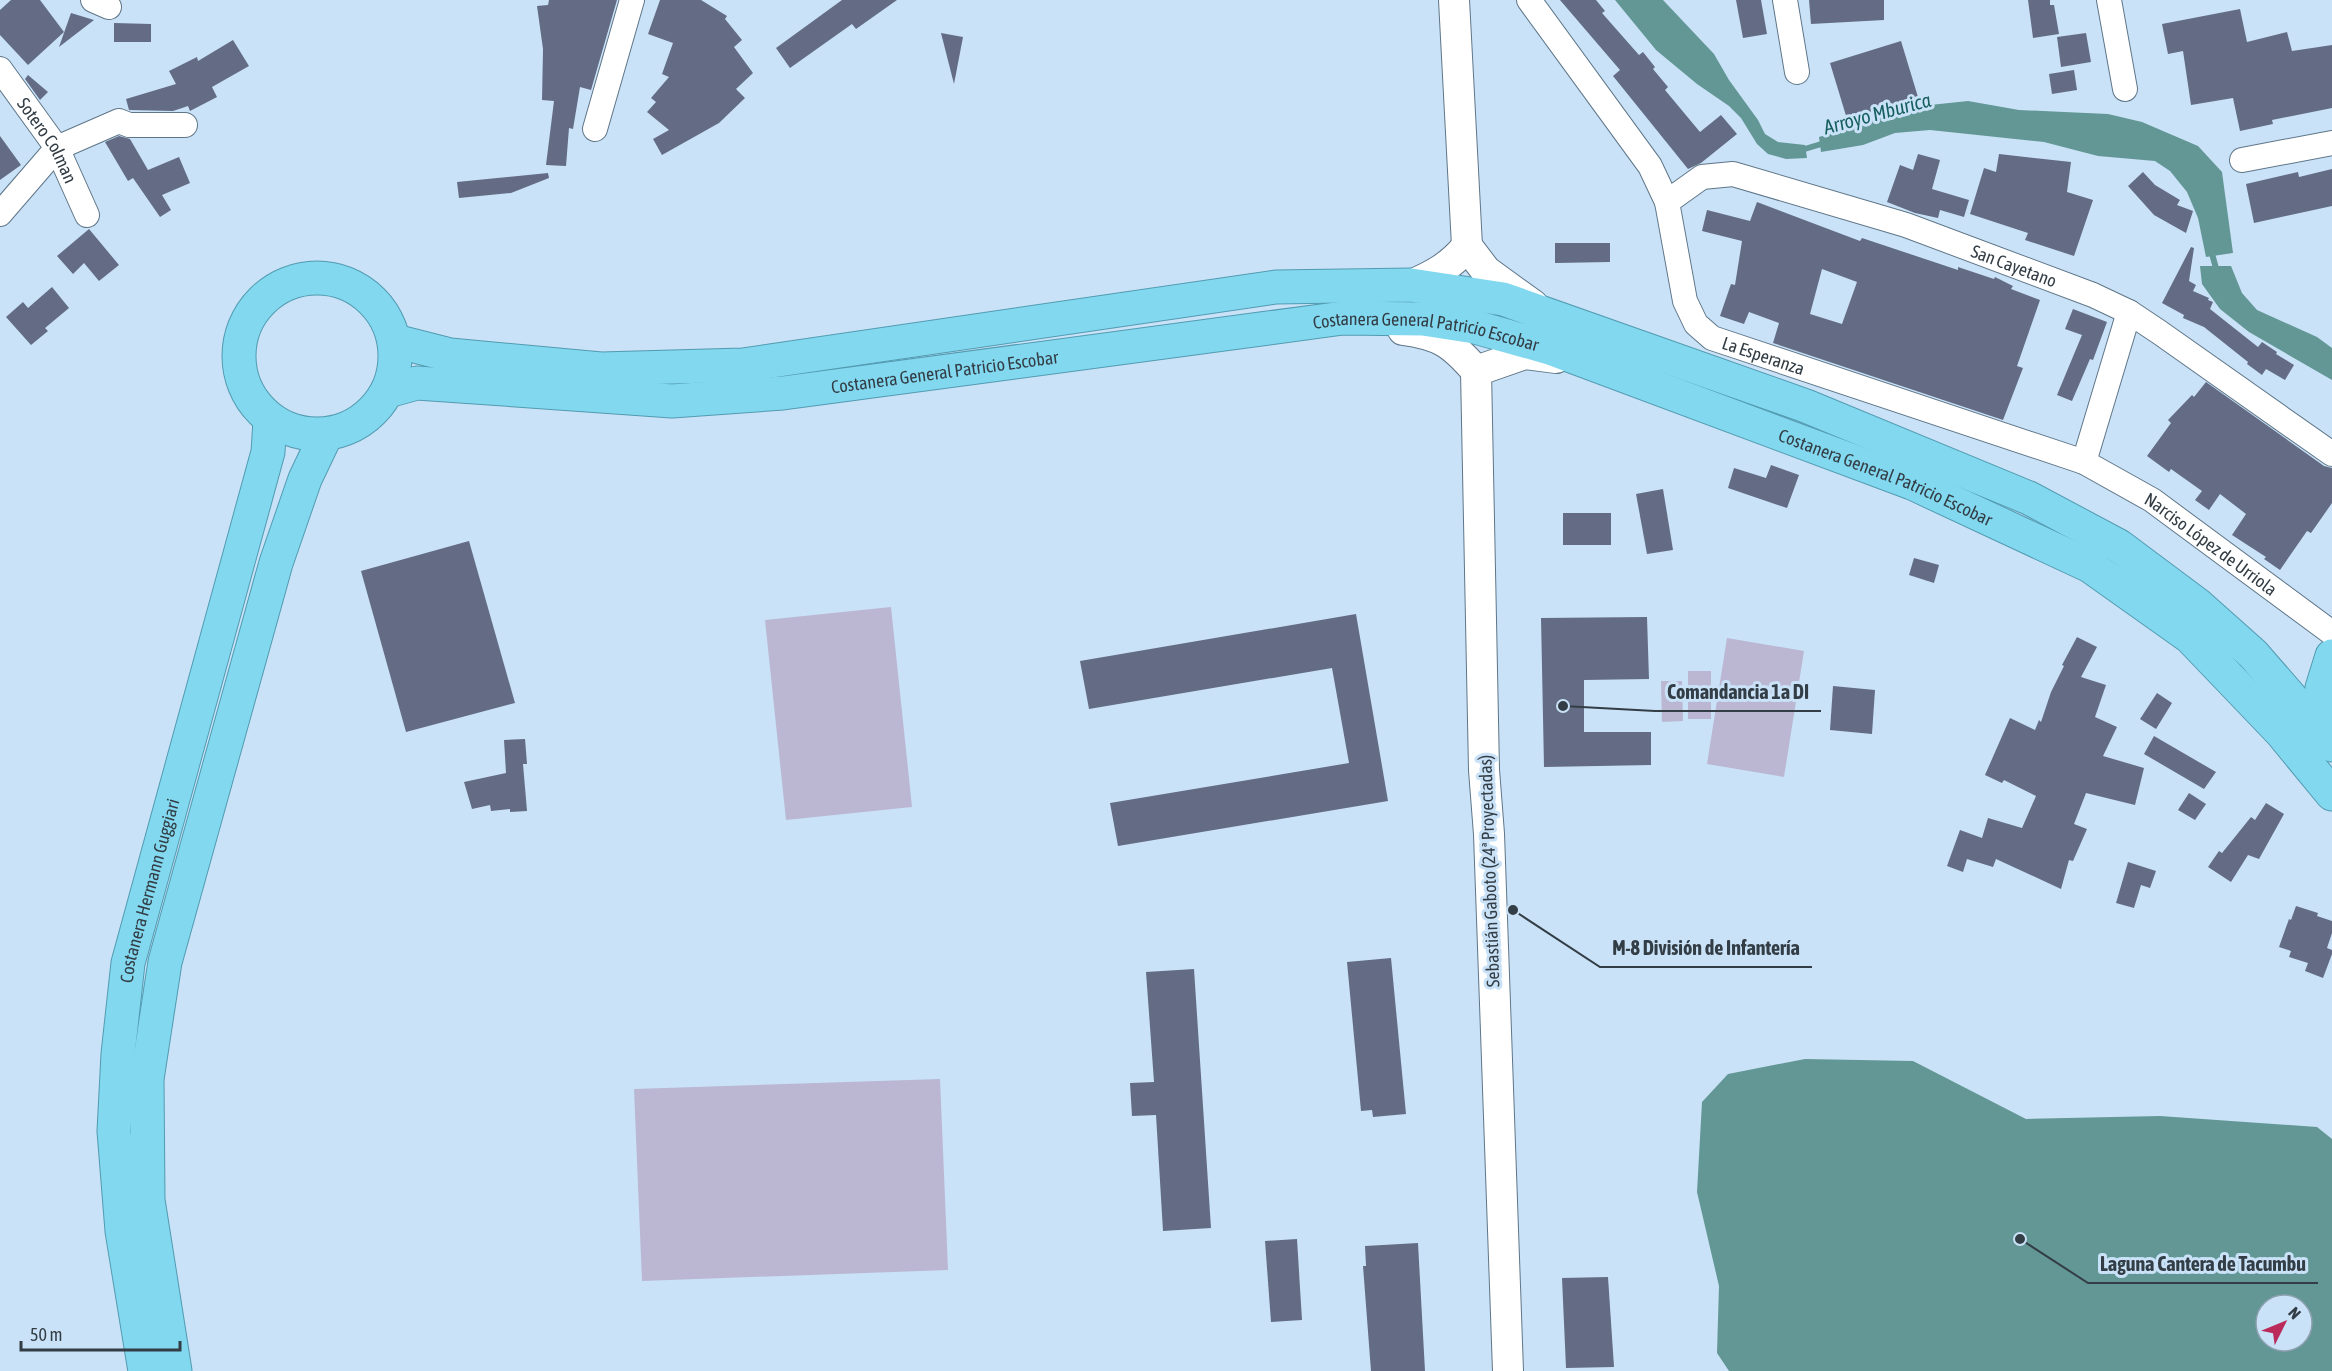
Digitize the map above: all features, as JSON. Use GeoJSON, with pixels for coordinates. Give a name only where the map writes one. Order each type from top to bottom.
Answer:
{"type":"FeatureCollection","features":[{"type":"Feature","properties":{"kind":"highway"},"geometry":{"type":"LineString","coordinates":[[324,278],[348,284],[370,297],[386,317],[395,341],[396,367],[388,391],[373,412],[352,428],[327,435],[306,434],[270,422],[252,400],[242,377],[239,352],[244,327],[257,306],[276,289],[299,279],[324,278]]}},
{"type":"Feature","properties":{"kind":"highway","name":"Costanera General Patricio Escobar"},"geometry":{"type":"LineString","coordinates":[[395,341],[450,355],[601,369],[743,365],[1276,287],[1411,285],[1503,299],[1806,406],[2029,498],[2119,546],[2198,605],[2253,654],[2332,745]]}},
{"type":"Feature","properties":{"kind":"highway","name":"Costanera General Patricio Escobar"},"geometry":{"type":"LineString","coordinates":[[388,391],[417,383],[672,401],[783,393],[1343,318],[1423,320],[1475,327],[1584,360],[1912,483],[2090,566],[2190,637],[2281,732],[2332,794]]}},
{"type":"Feature","properties":{"kind":"highway","name":"Costanera Hermann Guggiari"},"geometry":{"type":"LineString","coordinates":[[145,1371],[122,1231],[114,1131],[118,1054],[128,963],[268,452],[270,422]]}},
{"type":"Feature","properties":{"kind":"highway","name":"Costanera Hermann Guggiari"},"geometry":{"type":"LineString","coordinates":[[175,1371],[148,1200],[147,1079],[165,962],[276,563],[305,479],[327,435]]}},
{"type":"Feature","properties":{"kind":"highway"},"geometry":{"type":"LineString","coordinates":[[2332,656],[2322,688],[2321,706],[2332,731]]}},
{"type":"Feature","properties":{"kind":"street"},"geometry":{"type":"LineString","coordinates":[[595,129],[632,0]]}},
{"type":"Feature","properties":{"kind":"street"},"geometry":{"type":"LineString","coordinates":[[1454,0],[1467,246],[1486,272],[1551,316]]}},
{"type":"Feature","properties":{"kind":"street","name":"La Esperanza"},"geometry":{"type":"LineString","coordinates":[[1529,0],[1650,166],[1667,202],[1685,301],[1696,324],[1712,338],[2084,462]]}},
{"type":"Feature","properties":{"kind":"street"},"geometry":{"type":"LineString","coordinates":[[1785,0],[1797,72]]}},
{"type":"Feature","properties":{"kind":"street"},"geometry":{"type":"LineString","coordinates":[[2109,0],[2125,89]]}},
{"type":"Feature","properties":{"kind":"street","name":"Sotero Colman"},"geometry":{"type":"LineString","coordinates":[[0,69],[57,148],[87,214]]}},
{"type":"Feature","properties":{"kind":"street"},"geometry":{"type":"LineString","coordinates":[[0,214],[57,148],[119,121],[129,125],[185,125]]}},
{"type":"Feature","properties":{"kind":"street"},"geometry":{"type":"LineString","coordinates":[[2242,160],[2332,143]]}},
{"type":"Feature","properties":{"kind":"street","name":"San Cayetano"},"geometry":{"type":"LineString","coordinates":[[1667,202],[1702,177],[1733,174],[1906,225],[2093,295],[2128,312],[2332,454]]}},
{"type":"Feature","properties":{"kind":"street"},"geometry":{"type":"LineString","coordinates":[[1411,285],[1442,271],[1467,246]]}},
{"type":"Feature","properties":{"kind":"street"},"geometry":{"type":"LineString","coordinates":[[2084,462],[2128,312]]}},
{"type":"Feature","properties":{"kind":"street"},"geometry":{"type":"LineString","coordinates":[[1343,318],[1369,326],[1440,338],[1456,349],[1476,371],[1525,354],[1584,360]]}},
{"type":"Feature","properties":{"kind":"street","name":"Sebastián Gaboto (24ª Proyectadas)"},"geometry":{"type":"LineString","coordinates":[[1476,371],[1484,770],[1489,834],[1508,1371]]}},
{"type":"Feature","properties":{"kind":"street","name":"Narciso López de Urriola"},"geometry":{"type":"LineString","coordinates":[[2084,462],[2152,500],[2332,633]]}},
{"type":"Feature","properties":{"kind":"shaded area"},"geometry":{"type":"Polygon","coordinates":[[[1615,0],[1663,0],[1714,54],[1765,134],[1778,142],[1805,145],[1807,158],[1786,159],[1768,154],[1757,144],[1741,118],[1729,106],[1697,84],[1656,50],[1615,0]]]}},
{"type":"Feature","properties":{"kind":"shaded area"},"geometry":{"type":"Polygon","coordinates":[[[1968,101],[2019,110],[2108,114],[2142,122],[2198,146],[2222,172],[2233,253],[2206,257],[2198,218],[2187,192],[2170,171],[2155,161],[2098,156],[2044,142],[1930,130],[1895,133],[1863,145],[1821,152],[1819,137],[1884,116],[1930,105],[1968,101]]]}},
{"type":"Feature","properties":{"kind":"shaded area"},"geometry":{"type":"Polygon","coordinates":[[[2200,266],[2231,266],[2242,293],[2257,310],[2317,337],[2332,348],[2332,380],[2249,332],[2220,309],[2202,284],[2200,266]]]}},
{"type":"Feature","properties":{"kind":"shaded area"},"geometry":{"type":"Polygon","coordinates":[[[891,607],[912,807],[786,820],[765,620],[891,607]]]}},
{"type":"Feature","properties":{"kind":"shaded area"},"geometry":{"type":"Polygon","coordinates":[[[1727,638],[1804,651],[1784,777],[1707,764],[1727,638]]]}},
{"type":"Feature","properties":{"kind":"shaded area"},"geometry":{"type":"Polygon","coordinates":[[[1688,671],[1711,671],[1711,719],[1688,719],[1688,671]]]}},
{"type":"Feature","properties":{"kind":"shaded area"},"geometry":{"type":"Polygon","coordinates":[[[1661,681],[1682,681],[1683,721],[1662,722],[1661,681]]]}},
{"type":"Feature","properties":{"kind":"shaded area"},"geometry":{"type":"Polygon","coordinates":[[[1805,1059],[1913,1061],[2026,1119],[2160,1116],[2317,1127],[2332,1139],[2332,1371],[1729,1371],[1717,1353],[1719,1286],[1697,1192],[1702,1102],[1728,1074],[1805,1059]]]}},
{"type":"Feature","properties":{"kind":"shaded area"},"geometry":{"type":"Polygon","coordinates":[[[940,1079],[948,1270],[642,1281],[634,1089],[940,1079]]]}},
{"type":"Feature","properties":{"kind":"building"},"geometry":{"type":"Polygon","coordinates":[[[11,0],[40,0],[64,32],[28,65],[0,35],[0,10],[11,0]]]}},
{"type":"Feature","properties":{"kind":"building"},"geometry":{"type":"Polygon","coordinates":[[[549,0],[617,0],[591,90],[580,87],[573,129],[569,128],[566,166],[546,165],[554,101],[542,100],[543,49],[537,6],[548,5],[549,0]]]}},
{"type":"Feature","properties":{"kind":"building"},"geometry":{"type":"Polygon","coordinates":[[[660,0],[701,0],[727,16],[725,19],[742,40],[734,47],[753,73],[736,89],[745,98],[719,123],[662,155],[653,139],[669,130],[647,112],[656,102],[651,98],[669,77],[662,74],[673,43],[648,34],[660,0]]]}},
{"type":"Feature","properties":{"kind":"building"},"geometry":{"type":"Polygon","coordinates":[[[842,0],[897,0],[856,29],[852,24],[790,68],[776,48],[842,0]]]}},
{"type":"Feature","properties":{"kind":"building"},"geometry":{"type":"Polygon","coordinates":[[[1560,0],[1596,0],[1605,11],[1602,13],[1639,55],[1643,52],[1655,67],[1653,69],[1668,87],[1665,90],[1700,132],[1721,115],[1737,134],[1701,163],[1688,169],[1613,76],[1620,70],[1560,0]]]}},
{"type":"Feature","properties":{"kind":"building"},"geometry":{"type":"Polygon","coordinates":[[[1736,0],[1761,0],[1767,34],[1743,38],[1736,0]]]}},
{"type":"Feature","properties":{"kind":"building"},"geometry":{"type":"Polygon","coordinates":[[[1809,0],[1884,0],[1884,20],[1811,24],[1809,0]]]}},
{"type":"Feature","properties":{"kind":"building"},"geometry":{"type":"Polygon","coordinates":[[[2028,0],[2050,0],[2050,5],[2054,5],[2059,34],[2033,38],[2028,0]]]}},
{"type":"Feature","properties":{"kind":"building"},"geometry":{"type":"Polygon","coordinates":[[[2240,9],[2247,42],[2287,32],[2292,51],[2332,45],[2332,108],[2272,120],[2273,124],[2240,131],[2233,98],[2191,105],[2183,51],[2168,54],[2162,24],[2240,9]]]}},
{"type":"Feature","properties":{"kind":"building"},"geometry":{"type":"Polygon","coordinates":[[[71,13],[94,20],[59,47],[71,13]]]}},
{"type":"Feature","properties":{"kind":"building"},"geometry":{"type":"Polygon","coordinates":[[[114,23],[151,24],[151,42],[114,42],[114,23]]]}},
{"type":"Feature","properties":{"kind":"building"},"geometry":{"type":"Polygon","coordinates":[[[941,33],[963,37],[954,84],[941,33]]]}},
{"type":"Feature","properties":{"kind":"building"},"geometry":{"type":"Polygon","coordinates":[[[2086,33],[2091,62],[2061,67],[2057,37],[2086,33]]]}},
{"type":"Feature","properties":{"kind":"building"},"geometry":{"type":"Polygon","coordinates":[[[233,40],[249,66],[212,87],[217,97],[190,111],[188,106],[173,111],[129,110],[126,99],[176,84],[169,71],[197,57],[198,61],[233,40]]]}},
{"type":"Feature","properties":{"kind":"building"},"geometry":{"type":"Polygon","coordinates":[[[1901,41],[1918,97],[1847,119],[1830,63],[1901,41]]]}},
{"type":"Feature","properties":{"kind":"building"},"geometry":{"type":"Polygon","coordinates":[[[2074,70],[2077,90],[2052,94],[2049,74],[2074,70]]]}},
{"type":"Feature","properties":{"kind":"building"},"geometry":{"type":"Polygon","coordinates":[[[28,75],[48,92],[40,100],[25,79],[28,75]]]}},
{"type":"Feature","properties":{"kind":"building"},"geometry":{"type":"Polygon","coordinates":[[[0,136],[21,165],[0,180],[0,136]]]}},
{"type":"Feature","properties":{"kind":"building"},"geometry":{"type":"Polygon","coordinates":[[[119,136],[130,139],[148,170],[179,157],[190,183],[162,195],[171,210],[160,217],[133,178],[128,181],[105,142],[119,136]]]}},
{"type":"Feature","properties":{"kind":"building"},"geometry":{"type":"Polygon","coordinates":[[[1918,154],[1940,160],[1932,189],[1969,200],[1964,217],[1940,210],[1938,218],[1915,213],[1887,202],[1900,165],[1913,170],[1918,154]]]}},
{"type":"Feature","properties":{"kind":"building"},"geometry":{"type":"Polygon","coordinates":[[[1999,154],[2071,162],[2067,192],[2093,200],[2074,256],[2025,240],[2028,233],[1970,214],[1984,168],[1996,172],[1999,154]]]}},
{"type":"Feature","properties":{"kind":"building"},"geometry":{"type":"Polygon","coordinates":[[[2332,169],[2332,206],[2254,223],[2246,184],[2298,172],[2299,177],[2332,169]]]}},
{"type":"Feature","properties":{"kind":"building"},"geometry":{"type":"Polygon","coordinates":[[[2143,172],[2155,185],[2180,200],[2177,205],[2193,211],[2186,233],[2154,215],[2128,186],[2143,172]]]}},
{"type":"Feature","properties":{"kind":"building"},"geometry":{"type":"Polygon","coordinates":[[[548,173],[549,178],[511,193],[459,198],[457,182],[548,173]]]}},
{"type":"Feature","properties":{"kind":"building"},"geometry":{"type":"Polygon","coordinates":[[[1757,202],[1860,241],[1862,238],[1958,270],[1958,267],[1994,279],[1995,277],[2013,286],[2011,289],[2040,300],[2017,366],[2023,368],[2003,420],[1773,343],[1779,323],[1749,312],[1744,324],[1720,316],[1731,284],[1735,285],[1742,241],[1702,231],[1707,210],[1750,221],[1757,202]],[[1822,269],[1810,314],[1842,324],[1857,282],[1822,269]]]}},
{"type":"Feature","properties":{"kind":"building"},"geometry":{"type":"Polygon","coordinates":[[[89,229],[119,265],[99,281],[84,263],[73,274],[57,256],[89,229]]]}},
{"type":"Feature","properties":{"kind":"building"},"geometry":{"type":"Polygon","coordinates":[[[1555,243],[1610,243],[1610,262],[1555,263],[1555,243]]]}},
{"type":"Feature","properties":{"kind":"building"},"geometry":{"type":"Polygon","coordinates":[[[2191,247],[2194,248],[2189,281],[2196,285],[2193,291],[2209,298],[2208,300],[2213,302],[2210,309],[2258,347],[2262,342],[2294,365],[2285,380],[2266,369],[2262,375],[2204,327],[2183,318],[2184,315],[2162,303],[2191,247]]]}},
{"type":"Feature","properties":{"kind":"building"},"geometry":{"type":"Polygon","coordinates":[[[52,287],[69,308],[45,328],[48,331],[31,345],[6,317],[23,302],[28,308],[52,287]]]}},
{"type":"Feature","properties":{"kind":"building"},"geometry":{"type":"Polygon","coordinates":[[[2073,309],[2107,322],[2093,360],[2090,359],[2072,401],[2057,395],[2082,335],[2065,329],[2073,309]]]}},
{"type":"Feature","properties":{"kind":"building"},"geometry":{"type":"Polygon","coordinates":[[[2206,382],[2324,466],[2332,468],[2332,503],[2311,533],[2307,531],[2280,570],[2264,559],[2266,557],[2232,535],[2246,514],[2220,494],[2209,510],[2195,500],[2202,491],[2171,469],[2169,472],[2147,456],[2171,423],[2168,420],[2192,395],[2194,397],[2206,382]]]}},
{"type":"Feature","properties":{"kind":"building"},"geometry":{"type":"Polygon","coordinates":[[[1771,465],[1799,475],[1787,508],[1728,488],[1734,468],[1766,478],[1771,465]]]}},
{"type":"Feature","properties":{"kind":"building"},"geometry":{"type":"Polygon","coordinates":[[[1663,489],[1673,550],[1647,554],[1636,494],[1663,489]]]}},
{"type":"Feature","properties":{"kind":"building"},"geometry":{"type":"Polygon","coordinates":[[[1563,513],[1611,513],[1611,545],[1563,545],[1563,513]]]}},
{"type":"Feature","properties":{"kind":"building"},"geometry":{"type":"Polygon","coordinates":[[[469,541],[515,703],[406,732],[361,571],[469,541]]]}},
{"type":"Feature","properties":{"kind":"building"},"geometry":{"type":"Polygon","coordinates":[[[1914,558],[1939,565],[1934,583],[1909,575],[1914,558]]]}},
{"type":"Feature","properties":{"kind":"building"},"geometry":{"type":"Polygon","coordinates":[[[1356,614],[1388,801],[1118,846],[1110,803],[1349,763],[1332,668],[1089,709],[1080,661],[1356,614]]]}},
{"type":"Feature","properties":{"kind":"building"},"geometry":{"type":"Polygon","coordinates":[[[1647,617],[1649,679],[1584,680],[1584,732],[1651,732],[1651,765],[1544,767],[1541,618],[1647,617]]]}},
{"type":"Feature","properties":{"kind":"building"},"geometry":{"type":"Polygon","coordinates":[[[2077,637],[2097,647],[2081,677],[2106,685],[2095,717],[2117,727],[2103,756],[2144,768],[2135,805],[2086,793],[2074,824],[2087,829],[2073,861],[2069,860],[2061,889],[1996,859],[1993,867],[1967,859],[1963,872],[1947,866],[1960,830],[1982,838],[1988,818],[2022,828],[2036,796],[2004,780],[2002,783],[1985,775],[2010,718],[2035,730],[2039,720],[2041,722],[2051,692],[2064,666],[2062,665],[2077,637]]]}},
{"type":"Feature","properties":{"kind":"building"},"geometry":{"type":"Polygon","coordinates":[[[1833,686],[1875,690],[1872,734],[1830,730],[1833,686]]]}},
{"type":"Feature","properties":{"kind":"building"},"geometry":{"type":"Polygon","coordinates":[[[2157,693],[2172,703],[2156,729],[2140,719],[2157,693]]]}},
{"type":"Feature","properties":{"kind":"building"},"geometry":{"type":"Polygon","coordinates":[[[2154,736],[2216,772],[2204,789],[2144,754],[2154,736]]]}},
{"type":"Feature","properties":{"kind":"building"},"geometry":{"type":"Polygon","coordinates":[[[525,739],[527,764],[523,764],[527,811],[510,812],[510,809],[491,811],[490,805],[472,809],[464,782],[506,773],[504,740],[525,739]]]}},
{"type":"Feature","properties":{"kind":"building"},"geometry":{"type":"Polygon","coordinates":[[[2189,793],[2206,804],[2195,820],[2178,810],[2189,793]]]}},
{"type":"Feature","properties":{"kind":"building"},"geometry":{"type":"Polygon","coordinates":[[[2266,803],[2284,814],[2259,859],[2248,855],[2231,882],[2208,867],[2219,851],[2222,853],[2251,817],[2255,820],[2266,803]]]}},
{"type":"Feature","properties":{"kind":"building"},"geometry":{"type":"Polygon","coordinates":[[[2128,862],[2156,871],[2150,888],[2141,885],[2134,908],[2116,903],[2128,862]]]}},
{"type":"Feature","properties":{"kind":"building"},"geometry":{"type":"Polygon","coordinates":[[[2296,906],[2318,913],[2317,916],[2332,921],[2332,933],[2327,948],[2332,950],[2332,954],[2323,978],[2305,971],[2308,963],[2289,957],[2291,951],[2279,947],[2296,906]]]}},
{"type":"Feature","properties":{"kind":"building"},"geometry":{"type":"Polygon","coordinates":[[[1391,958],[1406,1114],[1373,1117],[1372,1110],[1361,1111],[1347,962],[1391,958]]]}},
{"type":"Feature","properties":{"kind":"building"},"geometry":{"type":"Polygon","coordinates":[[[1194,969],[1211,1228],[1163,1231],[1156,1115],[1132,1116],[1130,1083],[1154,1082],[1146,972],[1194,969]]]}},
{"type":"Feature","properties":{"kind":"building"},"geometry":{"type":"Polygon","coordinates":[[[1297,1239],[1302,1320],[1271,1322],[1265,1241],[1297,1239]]]}},
{"type":"Feature","properties":{"kind":"building"},"geometry":{"type":"Polygon","coordinates":[[[1418,1243],[1425,1371],[1371,1371],[1363,1266],[1366,1266],[1365,1246],[1418,1243]]]}},
{"type":"Feature","properties":{"kind":"building"},"geometry":{"type":"Polygon","coordinates":[[[1608,1277],[1614,1367],[1566,1368],[1562,1278],[1608,1277]]]}},
{"type":"Feature","properties":{"kind":"waterway","name":"Arroyo Mburica"},"geometry":{"type":"LineString","coordinates":[[1798,151],[1828,142]]}},
{"type":"Feature","properties":{"kind":"waterway","name":"Arroyo Mburica"},"geometry":{"type":"LineString","coordinates":[[2211,250],[2217,272]]}},
{"type":"Feature","properties":{"kind":"place","name":"Comandancia 1a DI"},"geometry":{"type":"Point","coordinates":[1563,706]}},
{"type":"Feature","properties":{"kind":"place","name":"M-8 División de Infantería"},"geometry":{"type":"Point","coordinates":[1513,910]}},
{"type":"Feature","properties":{"kind":"place","name":"Laguna Cantera de Tacumbu"},"geometry":{"type":"Point","coordinates":[2020,1239]}}]}
